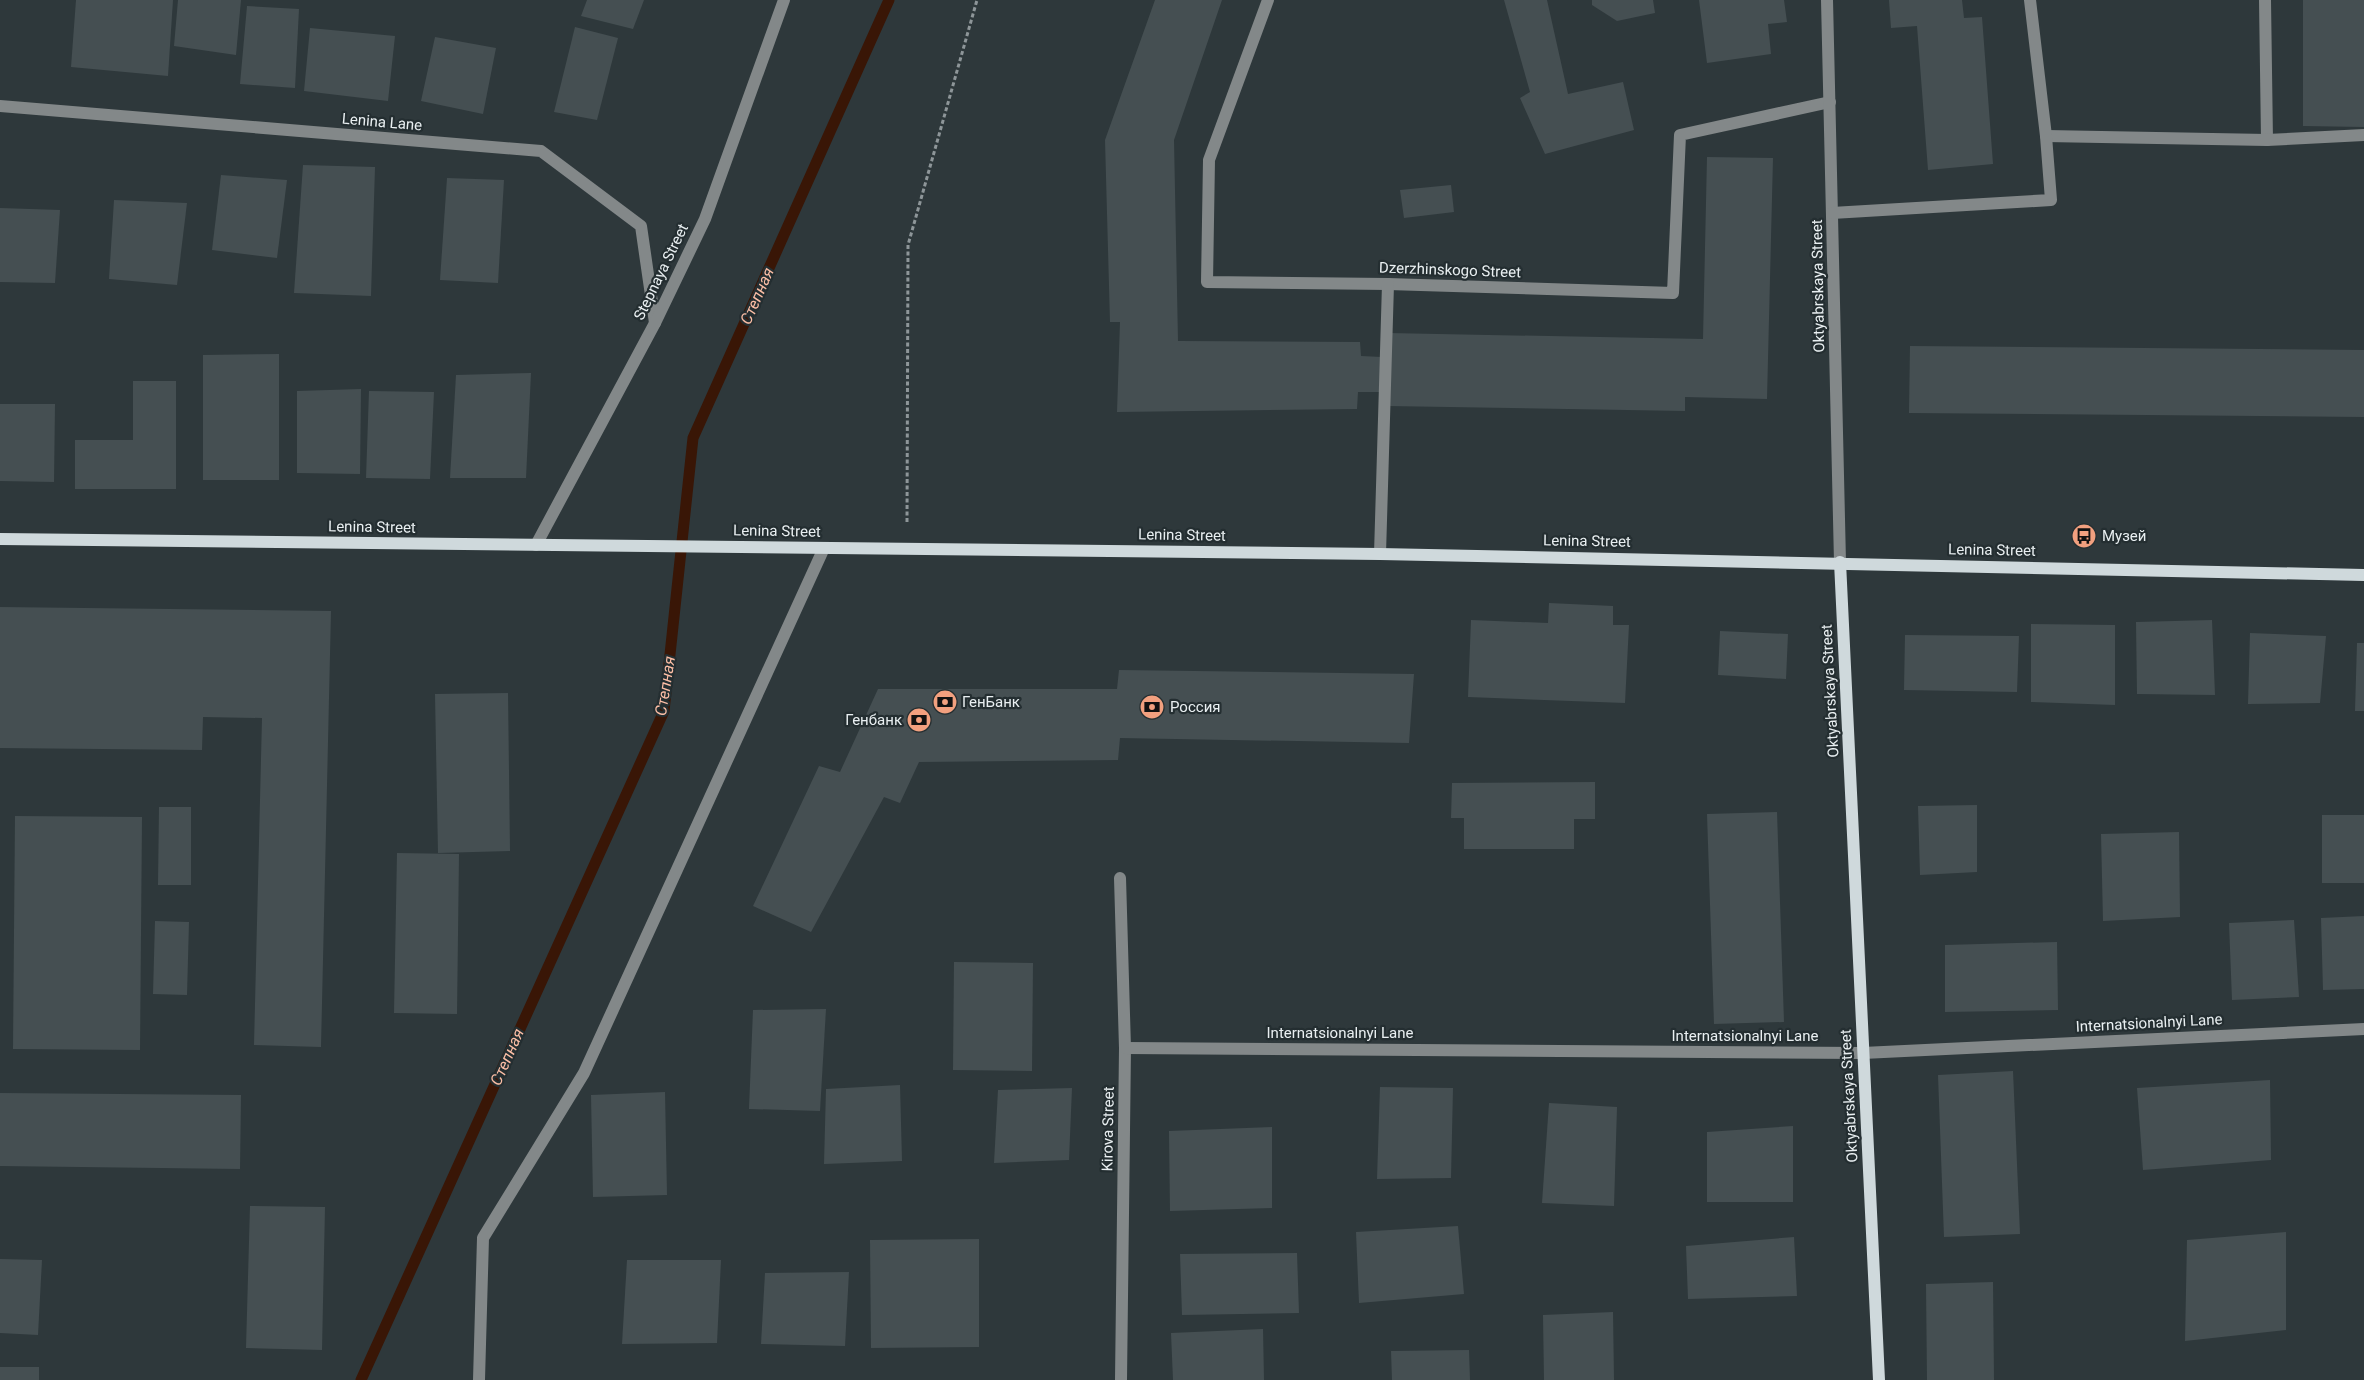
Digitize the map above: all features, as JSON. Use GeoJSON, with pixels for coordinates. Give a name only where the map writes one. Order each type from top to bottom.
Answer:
{"type":"FeatureCollection","features":[{"type":"Feature","properties":{"kind":"main road","name":"Lenina Street"},"geometry":{"type":"LineString","coordinates":[[0,539],[1380,554],[1840,562],[2364,575]]}},
{"type":"Feature","properties":{"kind":"main road","name":"Oktyabrskaya Street"},"geometry":{"type":"LineString","coordinates":[[1840,562],[1879,1380]]}},
{"type":"Feature","properties":{"kind":"street","name":"Stepnaya Street"},"geometry":{"type":"LineString","coordinates":[[536,545],[655,323],[705,220],[784,0]]}},
{"type":"Feature","properties":{"kind":"street","name":"Dzerzhinskogo Street"},"geometry":{"type":"LineString","coordinates":[[1268,0],[1209,160],[1207,282],[1388,284],[1673,294],[1680,135],[1830,102]]}},
{"type":"Feature","properties":{"kind":"street","name":"Oktyabrskaya Street"},"geometry":{"type":"LineString","coordinates":[[1827,0],[1840,562]]}},
{"type":"Feature","properties":{"kind":"street"},"geometry":{"type":"LineString","coordinates":[[1832,213],[2051,200],[2046,136],[2030,0]]}},
{"type":"Feature","properties":{"kind":"street"},"geometry":{"type":"LineString","coordinates":[[2265,0],[2267,140]]}},
{"type":"Feature","properties":{"kind":"street","name":"Lenina Lane"},"geometry":{"type":"LineString","coordinates":[[0,106],[541,151],[641,226],[655,323]]}},
{"type":"Feature","properties":{"kind":"street"},"geometry":{"type":"LineString","coordinates":[[2046,136],[2267,140],[2364,135]]}},
{"type":"Feature","properties":{"kind":"street"},"geometry":{"type":"LineString","coordinates":[[1380,554],[1388,284]]}},
{"type":"Feature","properties":{"kind":"street"},"geometry":{"type":"LineString","coordinates":[[479,1380],[483,1238],[584,1074],[824,548]]}},
{"type":"Feature","properties":{"kind":"street","name":"Kirova Street"},"geometry":{"type":"LineString","coordinates":[[1120,878],[1125,1048],[1121,1380]]}},
{"type":"Feature","properties":{"kind":"street","name":"Internatsionalnyi Lane"},"geometry":{"type":"LineString","coordinates":[[1125,1048],[1864,1053],[2364,1029]]}},
{"type":"Feature","properties":{"kind":"path"},"geometry":{"type":"LineString","coordinates":[[907,549],[908,245],[976,0]]}},
{"type":"Feature","properties":{"kind":"building"},"geometry":{"type":"Polygon","coordinates":[[[76,0],[173,0],[168,76],[71,67],[76,0]]]}},
{"type":"Feature","properties":{"kind":"building"},"geometry":{"type":"Polygon","coordinates":[[[178,0],[241,0],[236,55],[174,46],[178,0]]]}},
{"type":"Feature","properties":{"kind":"building"},"geometry":{"type":"Polygon","coordinates":[[[587,0],[644,0],[633,29],[581,16],[587,0]]]}},
{"type":"Feature","properties":{"kind":"building"},"geometry":{"type":"Polygon","coordinates":[[[1155,0],[1222,0],[1174,140],[1178,341],[1360,342],[1361,356],[1382,357],[1380,392],[1358,392],[1357,409],[1117,412],[1120,322],[1110,322],[1105,140],[1155,0]]]}},
{"type":"Feature","properties":{"kind":"building"},"geometry":{"type":"Polygon","coordinates":[[[1504,0],[1547,0],[1568,94],[1623,82],[1634,130],[1545,154],[1520,98],[1530,92],[1504,0]]]}},
{"type":"Feature","properties":{"kind":"building"},"geometry":{"type":"Polygon","coordinates":[[[1592,0],[1653,0],[1655,13],[1617,21],[1592,5],[1592,0]]]}},
{"type":"Feature","properties":{"kind":"building"},"geometry":{"type":"Polygon","coordinates":[[[1699,0],[1784,0],[1787,22],[1768,24],[1771,54],[1707,63],[1699,0]]]}},
{"type":"Feature","properties":{"kind":"building"},"geometry":{"type":"Polygon","coordinates":[[[1889,0],[1962,0],[1964,18],[1982,17],[1993,164],[1928,170],[1917,26],[1891,28],[1889,0]]]}},
{"type":"Feature","properties":{"kind":"building"},"geometry":{"type":"Polygon","coordinates":[[[2303,0],[2364,0],[2364,127],[2303,126],[2303,0]]]}},
{"type":"Feature","properties":{"kind":"building"},"geometry":{"type":"Polygon","coordinates":[[[247,6],[299,9],[295,88],[240,84],[247,6]]]}},
{"type":"Feature","properties":{"kind":"building"},"geometry":{"type":"Polygon","coordinates":[[[575,27],[618,38],[597,120],[554,112],[575,27]]]}},
{"type":"Feature","properties":{"kind":"building"},"geometry":{"type":"Polygon","coordinates":[[[310,28],[395,36],[388,101],[304,91],[310,28]]]}},
{"type":"Feature","properties":{"kind":"building"},"geometry":{"type":"Polygon","coordinates":[[[435,37],[496,48],[483,114],[421,101],[435,37]]]}},
{"type":"Feature","properties":{"kind":"building"},"geometry":{"type":"Polygon","coordinates":[[[1707,157],[1773,158],[1767,399],[1685,397],[1685,411],[1387,406],[1388,333],[1703,339],[1707,157]]]}},
{"type":"Feature","properties":{"kind":"building"},"geometry":{"type":"Polygon","coordinates":[[[303,165],[375,167],[371,296],[294,293],[303,165]]]}},
{"type":"Feature","properties":{"kind":"building"},"geometry":{"type":"Polygon","coordinates":[[[221,175],[287,180],[277,258],[212,250],[221,175]]]}},
{"type":"Feature","properties":{"kind":"building"},"geometry":{"type":"Polygon","coordinates":[[[447,178],[504,180],[498,283],[440,280],[447,178]]]}},
{"type":"Feature","properties":{"kind":"building"},"geometry":{"type":"Polygon","coordinates":[[[1451,185],[1454,212],[1404,218],[1400,190],[1451,185]]]}},
{"type":"Feature","properties":{"kind":"building"},"geometry":{"type":"Polygon","coordinates":[[[114,200],[187,203],[177,285],[109,279],[114,200]]]}},
{"type":"Feature","properties":{"kind":"building"},"geometry":{"type":"Polygon","coordinates":[[[0,208],[60,210],[55,283],[0,282],[0,208]]]}},
{"type":"Feature","properties":{"kind":"building"},"geometry":{"type":"Polygon","coordinates":[[[1910,346],[2364,350],[2364,417],[1909,413],[1910,346]]]}},
{"type":"Feature","properties":{"kind":"building"},"geometry":{"type":"Polygon","coordinates":[[[279,354],[279,480],[203,480],[203,355],[279,354]]]}},
{"type":"Feature","properties":{"kind":"building"},"geometry":{"type":"Polygon","coordinates":[[[531,373],[526,478],[450,478],[456,375],[531,373]]]}},
{"type":"Feature","properties":{"kind":"building"},"geometry":{"type":"Polygon","coordinates":[[[133,381],[176,381],[176,489],[75,489],[75,440],[133,440],[133,381]]]}},
{"type":"Feature","properties":{"kind":"building"},"geometry":{"type":"Polygon","coordinates":[[[361,389],[360,474],[297,473],[297,391],[361,389]]]}},
{"type":"Feature","properties":{"kind":"building"},"geometry":{"type":"Polygon","coordinates":[[[369,391],[434,392],[430,479],[366,478],[369,391]]]}},
{"type":"Feature","properties":{"kind":"building"},"geometry":{"type":"Polygon","coordinates":[[[0,404],[55,404],[54,482],[0,481],[0,404]]]}},
{"type":"Feature","properties":{"kind":"building"},"geometry":{"type":"Polygon","coordinates":[[[1549,603],[1613,606],[1613,625],[1629,625],[1625,703],[1468,697],[1471,620],[1548,623],[1549,603]]]}},
{"type":"Feature","properties":{"kind":"building"},"geometry":{"type":"Polygon","coordinates":[[[0,607],[331,611],[321,1047],[254,1045],[262,718],[203,717],[202,750],[0,748],[0,607]]]}},
{"type":"Feature","properties":{"kind":"building"},"geometry":{"type":"Polygon","coordinates":[[[2212,620],[2215,695],[2137,694],[2136,622],[2212,620]]]}},
{"type":"Feature","properties":{"kind":"building"},"geometry":{"type":"Polygon","coordinates":[[[2031,624],[2115,625],[2115,705],[2031,702],[2031,624]]]}},
{"type":"Feature","properties":{"kind":"building"},"geometry":{"type":"Polygon","coordinates":[[[1720,631],[1788,634],[1786,679],[1718,675],[1720,631]]]}},
{"type":"Feature","properties":{"kind":"building"},"geometry":{"type":"Polygon","coordinates":[[[2250,633],[2326,636],[2320,703],[2248,704],[2250,633]]]}},
{"type":"Feature","properties":{"kind":"building"},"geometry":{"type":"Polygon","coordinates":[[[1905,635],[2019,636],[2017,692],[1904,690],[1905,635]]]}},
{"type":"Feature","properties":{"kind":"building"},"geometry":{"type":"Polygon","coordinates":[[[2357,643],[2364,643],[2364,711],[2355,711],[2357,643]]]}},
{"type":"Feature","properties":{"kind":"building"},"geometry":{"type":"Polygon","coordinates":[[[1119,670],[1414,674],[1409,743],[1120,738],[1118,760],[919,762],[900,803],[884,797],[811,932],[753,906],[819,766],[840,772],[878,689],[1117,689],[1119,670]]]}},
{"type":"Feature","properties":{"kind":"building"},"geometry":{"type":"Polygon","coordinates":[[[508,693],[510,851],[438,853],[435,694],[508,693]]]}},
{"type":"Feature","properties":{"kind":"building"},"geometry":{"type":"Polygon","coordinates":[[[1595,782],[1595,819],[1574,819],[1574,849],[1464,849],[1464,818],[1451,818],[1452,783],[1595,782]]]}},
{"type":"Feature","properties":{"kind":"building"},"geometry":{"type":"Polygon","coordinates":[[[1977,805],[1977,872],[1920,875],[1918,806],[1977,805]]]}},
{"type":"Feature","properties":{"kind":"building"},"geometry":{"type":"Polygon","coordinates":[[[159,807],[191,807],[191,885],[158,885],[159,807]]]}},
{"type":"Feature","properties":{"kind":"building"},"geometry":{"type":"Polygon","coordinates":[[[1777,812],[1784,1022],[1714,1024],[1707,814],[1777,812]]]}},
{"type":"Feature","properties":{"kind":"building"},"geometry":{"type":"Polygon","coordinates":[[[2322,815],[2364,815],[2364,883],[2322,883],[2322,815]]]}},
{"type":"Feature","properties":{"kind":"building"},"geometry":{"type":"Polygon","coordinates":[[[15,816],[142,817],[140,1050],[13,1049],[15,816]]]}},
{"type":"Feature","properties":{"kind":"building"},"geometry":{"type":"Polygon","coordinates":[[[2179,832],[2180,917],[2103,921],[2101,834],[2179,832]]]}},
{"type":"Feature","properties":{"kind":"building"},"geometry":{"type":"Polygon","coordinates":[[[397,853],[459,854],[457,1014],[394,1013],[397,853]]]}},
{"type":"Feature","properties":{"kind":"building"},"geometry":{"type":"Polygon","coordinates":[[[2364,916],[2364,989],[2323,990],[2321,918],[2364,916]]]}},
{"type":"Feature","properties":{"kind":"building"},"geometry":{"type":"Polygon","coordinates":[[[2294,920],[2299,997],[2232,1000],[2229,923],[2294,920]]]}},
{"type":"Feature","properties":{"kind":"building"},"geometry":{"type":"Polygon","coordinates":[[[155,921],[189,922],[187,995],[153,994],[155,921]]]}},
{"type":"Feature","properties":{"kind":"building"},"geometry":{"type":"Polygon","coordinates":[[[2057,942],[2058,1010],[1945,1012],[1945,945],[2057,942]]]}},
{"type":"Feature","properties":{"kind":"building"},"geometry":{"type":"Polygon","coordinates":[[[954,962],[1033,963],[1032,1071],[953,1070],[954,962]]]}},
{"type":"Feature","properties":{"kind":"building"},"geometry":{"type":"Polygon","coordinates":[[[826,1009],[820,1111],[749,1109],[753,1010],[826,1009]]]}},
{"type":"Feature","properties":{"kind":"building"},"geometry":{"type":"Polygon","coordinates":[[[2013,1071],[2020,1234],[1944,1237],[1938,1075],[2013,1071]]]}},
{"type":"Feature","properties":{"kind":"building"},"geometry":{"type":"Polygon","coordinates":[[[2270,1080],[2271,1160],[2143,1170],[2137,1088],[2270,1080]]]}},
{"type":"Feature","properties":{"kind":"building"},"geometry":{"type":"Polygon","coordinates":[[[900,1085],[902,1161],[824,1164],[826,1089],[900,1085]]]}},
{"type":"Feature","properties":{"kind":"building"},"geometry":{"type":"Polygon","coordinates":[[[1380,1087],[1453,1088],[1451,1178],[1377,1179],[1380,1087]]]}},
{"type":"Feature","properties":{"kind":"building"},"geometry":{"type":"Polygon","coordinates":[[[1072,1088],[1069,1160],[994,1163],[998,1090],[1072,1088]]]}},
{"type":"Feature","properties":{"kind":"building"},"geometry":{"type":"Polygon","coordinates":[[[665,1092],[667,1195],[593,1197],[591,1095],[665,1092]]]}},
{"type":"Feature","properties":{"kind":"building"},"geometry":{"type":"Polygon","coordinates":[[[0,1093],[241,1095],[240,1169],[0,1166],[0,1093]]]}},
{"type":"Feature","properties":{"kind":"building"},"geometry":{"type":"Polygon","coordinates":[[[1549,1103],[1617,1107],[1614,1206],[1542,1203],[1549,1103]]]}},
{"type":"Feature","properties":{"kind":"building"},"geometry":{"type":"Polygon","coordinates":[[[1793,1126],[1793,1202],[1707,1202],[1707,1132],[1793,1126]]]}},
{"type":"Feature","properties":{"kind":"building"},"geometry":{"type":"Polygon","coordinates":[[[1272,1127],[1272,1208],[1170,1211],[1169,1131],[1272,1127]]]}},
{"type":"Feature","properties":{"kind":"building"},"geometry":{"type":"Polygon","coordinates":[[[250,1206],[325,1207],[322,1350],[246,1348],[250,1206]]]}},
{"type":"Feature","properties":{"kind":"building"},"geometry":{"type":"Polygon","coordinates":[[[1458,1226],[1464,1294],[1359,1303],[1356,1232],[1458,1226]]]}},
{"type":"Feature","properties":{"kind":"building"},"geometry":{"type":"Polygon","coordinates":[[[2286,1232],[2286,1330],[2185,1341],[2187,1240],[2286,1232]]]}},
{"type":"Feature","properties":{"kind":"building"},"geometry":{"type":"Polygon","coordinates":[[[1794,1237],[1797,1296],[1688,1299],[1686,1246],[1794,1237]]]}},
{"type":"Feature","properties":{"kind":"building"},"geometry":{"type":"Polygon","coordinates":[[[979,1239],[979,1347],[871,1348],[870,1240],[979,1239]]]}},
{"type":"Feature","properties":{"kind":"building"},"geometry":{"type":"Polygon","coordinates":[[[1297,1253],[1299,1313],[1182,1315],[1180,1254],[1297,1253]]]}},
{"type":"Feature","properties":{"kind":"building"},"geometry":{"type":"Polygon","coordinates":[[[0,1259],[42,1260],[38,1335],[0,1333],[0,1259]]]}},
{"type":"Feature","properties":{"kind":"building"},"geometry":{"type":"Polygon","coordinates":[[[627,1260],[721,1260],[717,1343],[622,1344],[627,1260]]]}},
{"type":"Feature","properties":{"kind":"building"},"geometry":{"type":"Polygon","coordinates":[[[849,1272],[845,1346],[761,1344],[765,1273],[849,1272]]]}},
{"type":"Feature","properties":{"kind":"building"},"geometry":{"type":"Polygon","coordinates":[[[1993,1282],[1994,1380],[1927,1380],[1926,1284],[1993,1282]]]}},
{"type":"Feature","properties":{"kind":"building"},"geometry":{"type":"Polygon","coordinates":[[[1613,1312],[1614,1380],[1544,1380],[1543,1315],[1613,1312]]]}},
{"type":"Feature","properties":{"kind":"building"},"geometry":{"type":"Polygon","coordinates":[[[1263,1329],[1264,1380],[1173,1380],[1171,1333],[1263,1329]]]}},
{"type":"Feature","properties":{"kind":"building"},"geometry":{"type":"Polygon","coordinates":[[[1469,1350],[1470,1380],[1392,1380],[1391,1351],[1469,1350]]]}},
{"type":"Feature","properties":{"kind":"building"},"geometry":{"type":"Polygon","coordinates":[[[0,1367],[39,1367],[39,1380],[0,1380],[0,1367]]]}},
{"type":"Feature","properties":{"kind":"waterway","name":"Степная"},"geometry":{"type":"LineString","coordinates":[[361,1380],[664,711],[693,438],[889,0]]}},
{"type":"Feature","properties":{"kind":"place","name":"Музей"},"geometry":{"type":"Point","coordinates":[2084,536]}},
{"type":"Feature","properties":{"kind":"place","name":"ГенБанк"},"geometry":{"type":"Point","coordinates":[945,702]}},
{"type":"Feature","properties":{"kind":"place","name":"Россия"},"geometry":{"type":"Point","coordinates":[1152,707]}},
{"type":"Feature","properties":{"kind":"place","name":"Генбанк"},"geometry":{"type":"Point","coordinates":[919,720]}}]}
